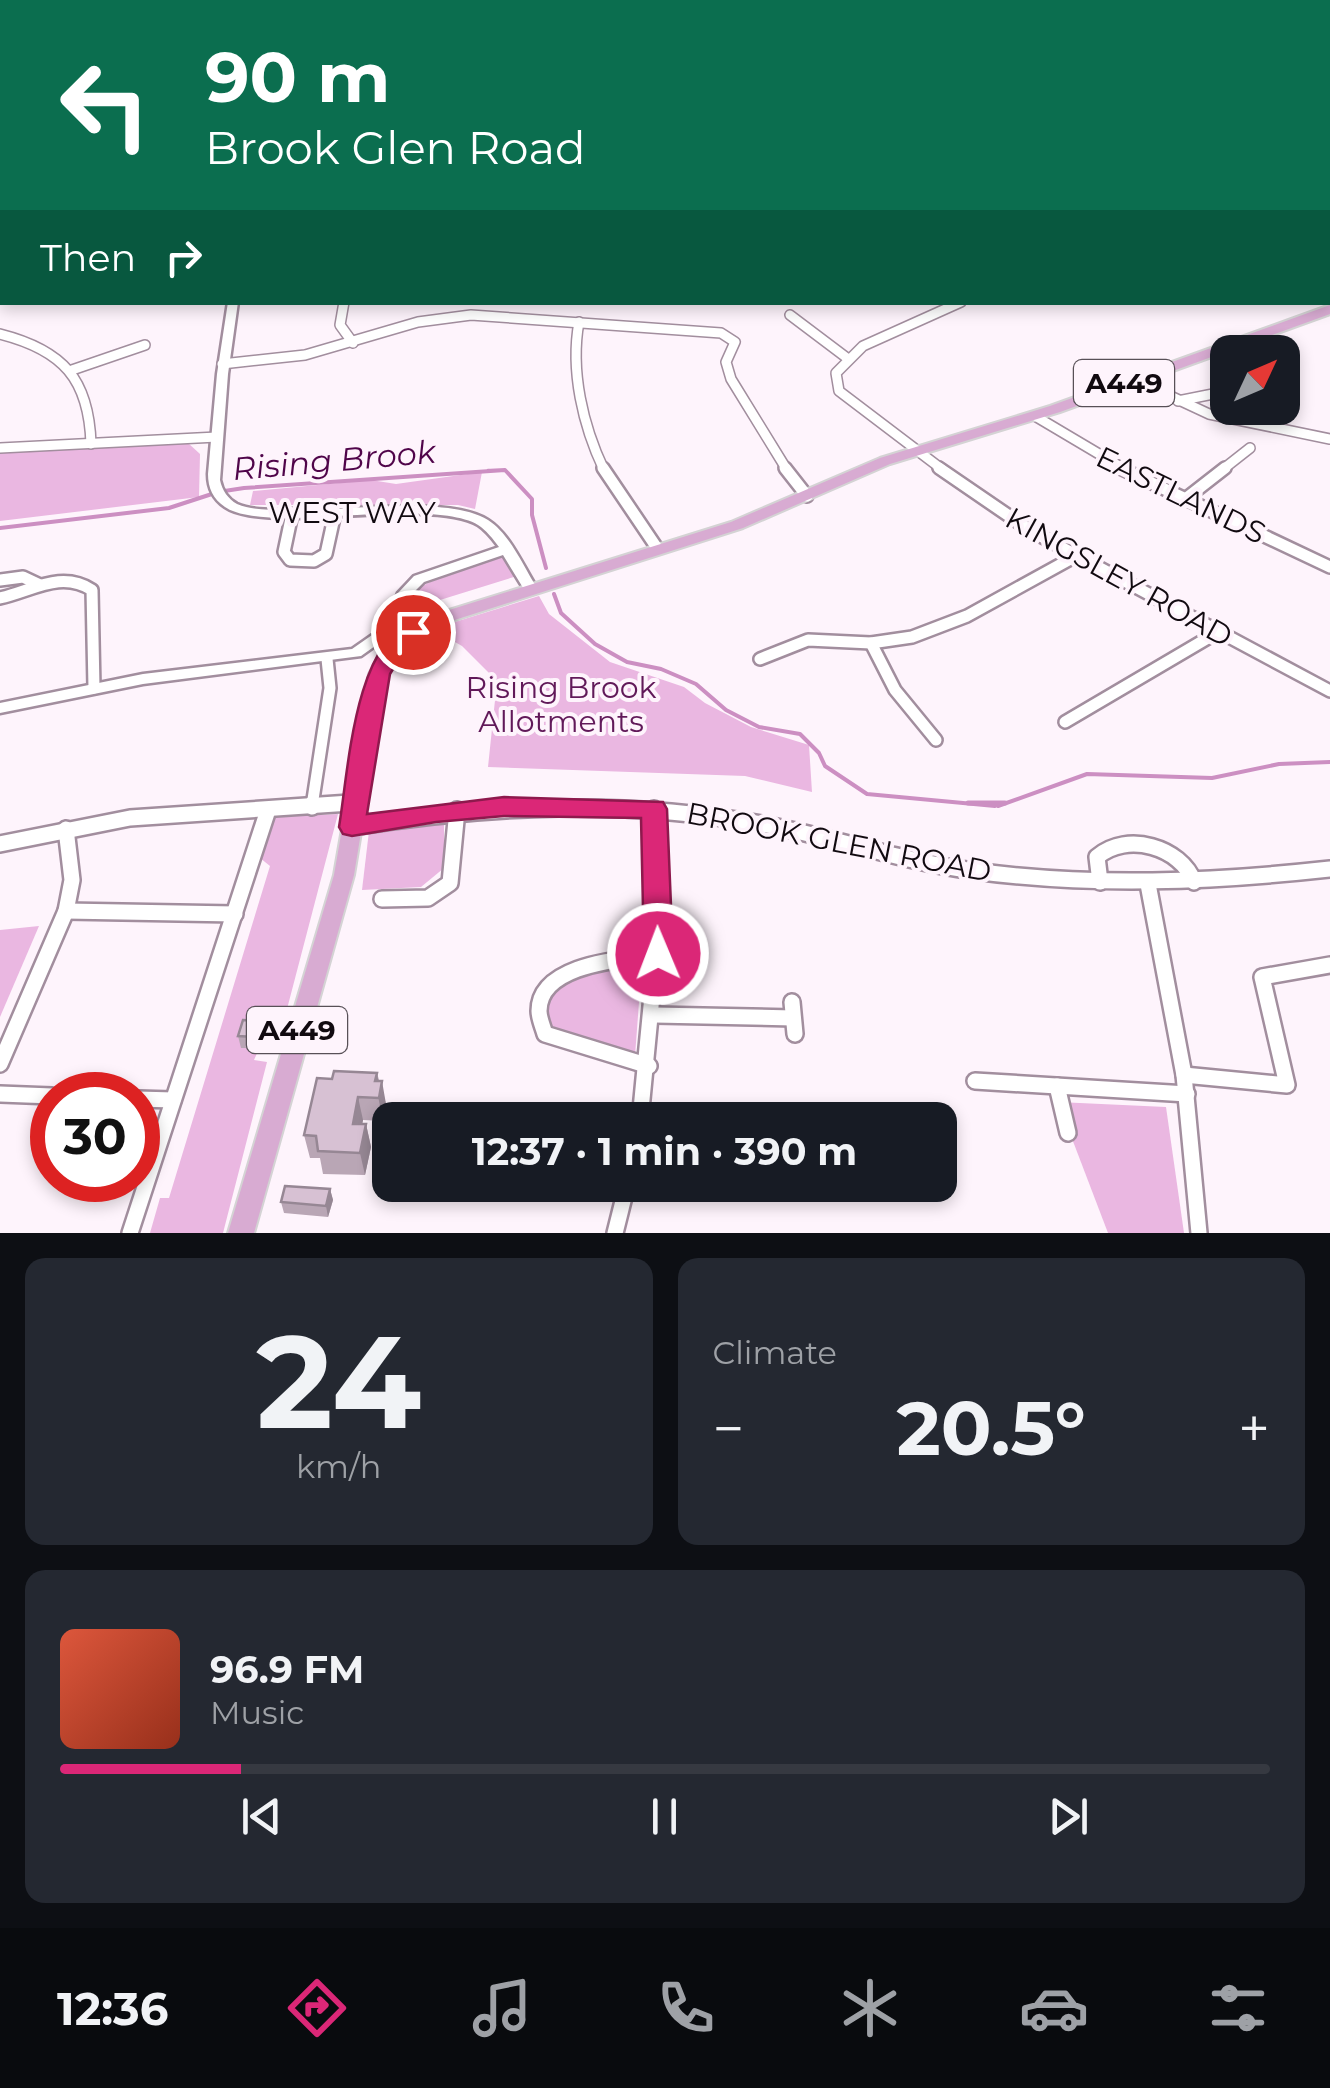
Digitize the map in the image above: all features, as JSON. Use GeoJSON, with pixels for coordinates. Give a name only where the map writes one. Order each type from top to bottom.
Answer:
{"type":"FeatureCollection","features":[{"type":"Feature","properties":{"kind":"highway","name":"A449"},"geometry":{"type":"LineString","coordinates":[[240,1233],[338,899],[374,690],[384,660],[393,649],[436,620],[738,525],[915,451],[1035,416],[1330,310]]}},
{"type":"Feature","properties":{"kind":"street","name":"WEST WAY"},"geometry":{"type":"LineString","coordinates":[[232,305],[222,364],[217,492],[248,512],[459,514],[487,526],[530,588]]}},
{"type":"Feature","properties":{"kind":"street"},"geometry":{"type":"LineString","coordinates":[[343,305],[340,325],[353,343]]}},
{"type":"Feature","properties":{"kind":"street"},"geometry":{"type":"LineString","coordinates":[[459,316],[460,305]]}},
{"type":"Feature","properties":{"kind":"street"},"geometry":{"type":"LineString","coordinates":[[790,315],[847,358],[887,334],[954,305]]}},
{"type":"Feature","properties":{"kind":"street"},"geometry":{"type":"LineString","coordinates":[[222,364],[305,355],[410,324],[459,316],[730,336],[735,342],[726,362],[730,379],[798,488],[807,496]]}},
{"type":"Feature","properties":{"kind":"street"},"geometry":{"type":"LineString","coordinates":[[579,322],[577,360],[594,442],[607,476],[657,548]]}},
{"type":"Feature","properties":{"kind":"street"},"geometry":{"type":"LineString","coordinates":[[0,334],[35,345],[72,370],[82,385],[92,418],[91,444]]}},
{"type":"Feature","properties":{"kind":"street"},"geometry":{"type":"LineString","coordinates":[[72,370],[145,345]]}},
{"type":"Feature","properties":{"kind":"street","name":"KINGSLEY ROAD"},"geometry":{"type":"LineString","coordinates":[[847,358],[836,373],[840,390],[915,451],[1074,557],[1330,691]]}},
{"type":"Feature","properties":{"kind":"street"},"geometry":{"type":"LineString","coordinates":[[1134,379],[1174,401],[1238,422],[1282,426],[1330,439]]}},
{"type":"Feature","properties":{"kind":"street"},"geometry":{"type":"LineString","coordinates":[[1174,401],[1210,397]]}},
{"type":"Feature","properties":{"kind":"street","name":"EASTLANDS"},"geometry":{"type":"LineString","coordinates":[[1035,416],[1102,459],[1330,567]]}},
{"type":"Feature","properties":{"kind":"street"},"geometry":{"type":"LineString","coordinates":[[0,448],[217,437]]}},
{"type":"Feature","properties":{"kind":"street"},"geometry":{"type":"LineString","coordinates":[[1184,500],[1250,448]]}},
{"type":"Feature","properties":{"kind":"street"},"geometry":{"type":"LineString","coordinates":[[292,514],[284,552],[290,560],[301,562],[326,554],[335,513]]}},
{"type":"Feature","properties":{"kind":"street"},"geometry":{"type":"LineString","coordinates":[[0,708],[94,688],[356,653],[390,628],[405,593],[419,579],[504,550]]}},
{"type":"Feature","properties":{"kind":"street"},"geometry":{"type":"LineString","coordinates":[[760,659],[808,640],[842,639],[871,644],[912,637],[966,616],[1074,557]]}},
{"type":"Feature","properties":{"kind":"street"},"geometry":{"type":"LineString","coordinates":[[0,580],[24,577],[40,584]]}},
{"type":"Feature","properties":{"kind":"street"},"geometry":{"type":"LineString","coordinates":[[0,598],[30,592],[40,584],[58,580],[76,581],[92,590],[94,688]]}},
{"type":"Feature","properties":{"kind":"street"},"geometry":{"type":"LineString","coordinates":[[1065,722],[1218,632]]}},
{"type":"Feature","properties":{"kind":"street"},"geometry":{"type":"LineString","coordinates":[[871,644],[895,690],[936,740]]}},
{"type":"Feature","properties":{"kind":"street"},"geometry":{"type":"LineString","coordinates":[[312,806],[330,688],[327,659]]}},
{"type":"Feature","properties":{"kind":"street","name":"BROOK GLEN ROAD"},"geometry":{"type":"LineString","coordinates":[[0,844],[130,818],[312,806],[353,815],[568,805],[654,809],[769,825],[974,871],[1100,882],[1194,882],[1330,869]]}},
{"type":"Feature","properties":{"kind":"street"},"geometry":{"type":"LineString","coordinates":[[643,1102],[655,1015],[658,954],[654,809]]}},
{"type":"Feature","properties":{"kind":"street"},"geometry":{"type":"LineString","coordinates":[[130,1233],[268,810]]}},
{"type":"Feature","properties":{"kind":"street"},"geometry":{"type":"LineString","coordinates":[[382,898],[431,898],[446,889],[450,883],[457,810]]}},
{"type":"Feature","properties":{"kind":"street"},"geometry":{"type":"LineString","coordinates":[[0,1064],[66,911],[72,880],[66,829]]}},
{"type":"Feature","properties":{"kind":"street"},"geometry":{"type":"LineString","coordinates":[[1100,882],[1097,857],[1102,850],[1112,847],[1175,854],[1188,866],[1194,882]]}},
{"type":"Feature","properties":{"kind":"street"},"geometry":{"type":"LineString","coordinates":[[1148,884],[1187,1094],[1199,1233]]}},
{"type":"Feature","properties":{"kind":"street"},"geometry":{"type":"LineString","coordinates":[[66,911],[235,914]]}},
{"type":"Feature","properties":{"kind":"street"},"geometry":{"type":"LineString","coordinates":[[648,1066],[545,1034],[537,1004],[543,991],[556,979],[576,970],[658,954]]}},
{"type":"Feature","properties":{"kind":"street"},"geometry":{"type":"LineString","coordinates":[[1184,1075],[1287,1085],[1262,977],[1330,965]]}},
{"type":"Feature","properties":{"kind":"street"},"geometry":{"type":"LineString","coordinates":[[655,1015],[793,1018]]}},
{"type":"Feature","properties":{"kind":"street"},"geometry":{"type":"LineString","coordinates":[[975,1081],[1187,1094]]}},
{"type":"Feature","properties":{"kind":"street"},"geometry":{"type":"LineString","coordinates":[[1057,1086],[1068,1134]]}},
{"type":"Feature","properties":{"kind":"street"},"geometry":{"type":"LineString","coordinates":[[0,1094],[30,1095]]}},
{"type":"Feature","properties":{"kind":"street"},"geometry":{"type":"LineString","coordinates":[[160,1100],[173,1100]]}},
{"type":"Feature","properties":{"kind":"street"},"geometry":{"type":"LineString","coordinates":[[615,1233],[623,1202]]}},
{"type":"Feature","properties":{"kind":"green space"},"geometry":{"type":"Polygon","coordinates":[[[188,443],[200,454],[199,497],[0,521],[0,452],[188,443]]]}},
{"type":"Feature","properties":{"kind":"green space"},"geometry":{"type":"Polygon","coordinates":[[[482,472],[475,509],[458,505],[250,505],[253,491],[371,480],[396,484],[482,472]]]}},
{"type":"Feature","properties":{"kind":"green space"},"geometry":{"type":"Polygon","coordinates":[[[503,556],[517,576],[440,600],[408,615],[413,591],[454,569],[503,556]]]}},
{"type":"Feature","properties":{"kind":"green space","name":"Rising Brook Allotments"},"geometry":{"type":"Polygon","coordinates":[[[539,596],[549,614],[610,662],[684,687],[751,727],[809,745],[812,792],[745,776],[488,767],[497,681],[462,646],[432,629],[539,596]]]}},
{"type":"Feature","properties":{"kind":"green space"},"geometry":{"type":"Polygon","coordinates":[[[338,814],[287,1009],[271,1022],[254,1060],[267,1062],[223,1233],[150,1233],[160,1198],[169,1198],[270,866],[260,858],[269,821],[274,817],[338,814]]]}},
{"type":"Feature","properties":{"kind":"green space"},"geometry":{"type":"Polygon","coordinates":[[[444,820],[444,868],[421,887],[362,890],[369,831],[444,820]]]}},
{"type":"Feature","properties":{"kind":"green space"},"geometry":{"type":"Polygon","coordinates":[[[39,926],[0,1017],[0,930],[39,926]]]}},
{"type":"Feature","properties":{"kind":"green space"},"geometry":{"type":"Polygon","coordinates":[[[642,962],[635,1056],[565,1038],[545,1024],[541,1005],[560,984],[585,972],[642,962]]]}},
{"type":"Feature","properties":{"kind":"green space"},"geometry":{"type":"Polygon","coordinates":[[[1058,1102],[1166,1107],[1184,1233],[1108,1233],[1058,1102]]]}},
{"type":"Feature","properties":{"kind":"building"},"geometry":{"type":"Polygon","coordinates":[[[243,1020],[260,1021],[255,1037],[238,1036],[243,1020]]]}},
{"type":"Feature","properties":{"kind":"building"},"geometry":{"type":"Polygon","coordinates":[[[334,1071],[377,1073],[375,1081],[382,1081],[379,1098],[358,1097],[353,1124],[366,1124],[360,1153],[318,1151],[316,1136],[304,1135],[317,1078],[332,1079],[334,1071]]]}},
{"type":"Feature","properties":{"kind":"building"},"geometry":{"type":"Polygon","coordinates":[[[285,1186],[330,1189],[326,1206],[281,1202],[285,1186]]]}},
{"type":"Feature","properties":{"kind":"waterway","name":"Rising Brook"},"geometry":{"type":"LineString","coordinates":[[488,470],[505,470]]}},
{"type":"Feature","properties":{"kind":"waterway","name":"Rising Brook"},"geometry":{"type":"LineString","coordinates":[[0,528],[169,508],[244,488],[505,470]]}},
{"type":"Feature","properties":{"kind":"waterway","name":"Rising Brook"},"geometry":{"type":"LineString","coordinates":[[505,470],[532,499],[532,515],[546,568]]}},
{"type":"Feature","properties":{"kind":"waterway","name":"Rising Brook"},"geometry":{"type":"LineString","coordinates":[[554,594],[561,613],[595,644],[627,662],[661,669],[696,684],[726,710],[759,727],[800,734],[819,753],[825,766],[867,794],[995,806]]}},
{"type":"Feature","properties":{"kind":"waterway","name":"Rising Brook"},"geometry":{"type":"LineString","coordinates":[[998,806],[1087,774],[1212,778],[1279,764],[1330,762]]}},
{"type":"Feature","properties":{"kind":"waterway","name":"Rising Brook"},"geometry":{"type":"LineString","coordinates":[[968,803],[1005,803]]}},
{"type":"Feature","properties":{"kind":"route"},"geometry":{"type":"LineString","coordinates":[[413,632],[393,649],[378,674],[368,714],[352,827],[436,812],[504,807],[654,809],[658,954]]}}]}
